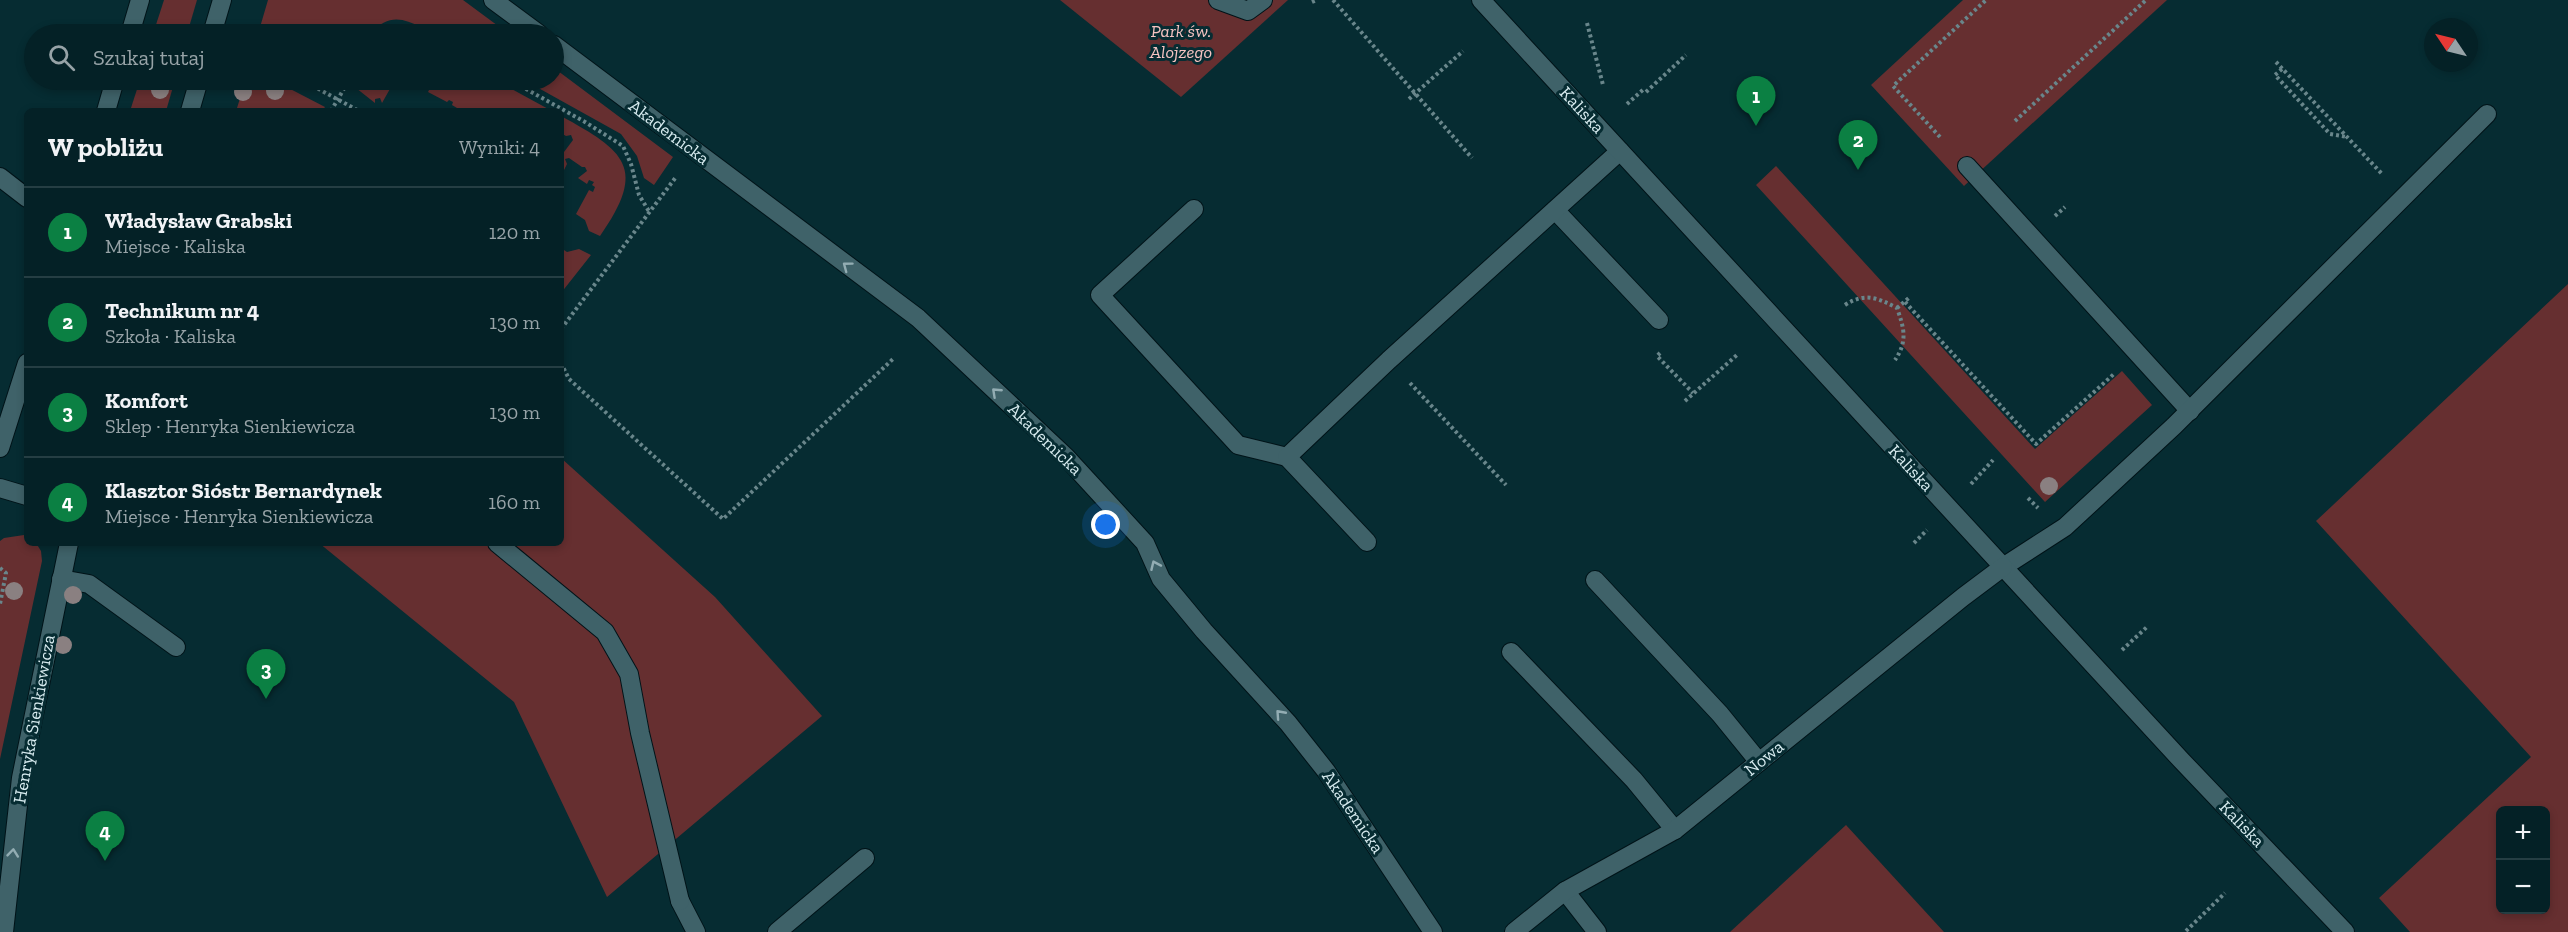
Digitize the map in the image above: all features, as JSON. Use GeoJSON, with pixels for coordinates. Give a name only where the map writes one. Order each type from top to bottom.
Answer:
{"type":"FeatureCollection","features":[{"type":"Feature","properties":{"kind":"street"},"geometry":{"type":"LineString","coordinates":[[133,24],[140,0]]}},
{"type":"Feature","properties":{"kind":"street"},"geometry":{"type":"LineString","coordinates":[[215,24],[222,0]]}},
{"type":"Feature","properties":{"kind":"street"},"geometry":{"type":"LineString","coordinates":[[493,0],[525,24]]}},
{"type":"Feature","properties":{"kind":"street"},"geometry":{"type":"LineString","coordinates":[[1218,0],[1248,11],[1263,0]]}},
{"type":"Feature","properties":{"kind":"street","name":"Kaliska"},"geometry":{"type":"LineString","coordinates":[[1481,0],[2182,761],[2345,932]]}},
{"type":"Feature","properties":{"kind":"street","name":"Akademicka"},"geometry":{"type":"LineString","coordinates":[[564,53],[694,153],[918,318],[1066,457],[1145,543],[1161,579],[1204,631],[1288,723],[1317,760],[1433,932]]}},
{"type":"Feature","properties":{"kind":"street"},"geometry":{"type":"LineString","coordinates":[[107,108],[113,90]]}},
{"type":"Feature","properties":{"kind":"street"},"geometry":{"type":"LineString","coordinates":[[191,108],[196,90]]}},
{"type":"Feature","properties":{"kind":"street","name":"Nowa"},"geometry":{"type":"LineString","coordinates":[[1514,932],[1565,891],[1675,830],[1963,597],[2003,567],[2065,527],[2190,411],[2487,114]]}},
{"type":"Feature","properties":{"kind":"street"},"geometry":{"type":"LineString","coordinates":[[1287,457],[1389,360],[1620,151]]}},
{"type":"Feature","properties":{"kind":"street"},"geometry":{"type":"LineString","coordinates":[[1967,166],[2190,411]]}},
{"type":"Feature","properties":{"kind":"street"},"geometry":{"type":"LineString","coordinates":[[0,177],[24,196]]}},
{"type":"Feature","properties":{"kind":"street"},"geometry":{"type":"LineString","coordinates":[[1194,209],[1100,295],[1238,445],[1287,457],[1368,542]]}},
{"type":"Feature","properties":{"kind":"street"},"geometry":{"type":"LineString","coordinates":[[1555,210],[1659,320]]}},
{"type":"Feature","properties":{"kind":"street"},"geometry":{"type":"LineString","coordinates":[[0,448],[24,372]]}},
{"type":"Feature","properties":{"kind":"street"},"geometry":{"type":"LineString","coordinates":[[0,488],[24,495]]}},
{"type":"Feature","properties":{"kind":"street","name":"Henryka Sienkiewicza"},"geometry":{"type":"LineString","coordinates":[[4,932],[21,778],[68,546]]}},
{"type":"Feature","properties":{"kind":"street"},"geometry":{"type":"LineString","coordinates":[[501,546],[605,632],[629,674],[640,733],[680,901],[696,932]]}},
{"type":"Feature","properties":{"kind":"street"},"geometry":{"type":"LineString","coordinates":[[61,579],[89,584],[176,647]]}},
{"type":"Feature","properties":{"kind":"street"},"geometry":{"type":"LineString","coordinates":[[1595,580],[1720,714],[1759,762]]}},
{"type":"Feature","properties":{"kind":"street"},"geometry":{"type":"LineString","coordinates":[[1511,652],[1634,780],[1675,830]]}},
{"type":"Feature","properties":{"kind":"street"},"geometry":{"type":"LineString","coordinates":[[777,932],[865,858]]}},
{"type":"Feature","properties":{"kind":"street"},"geometry":{"type":"LineString","coordinates":[[1565,891],[1597,932]]}},
{"type":"Feature","properties":{"kind":"path"},"geometry":{"type":"LineString","coordinates":[[1333,0],[1473,158]]}},
{"type":"Feature","properties":{"kind":"path"},"geometry":{"type":"LineString","coordinates":[[1940,137],[1893,86],[1986,0]]}},
{"type":"Feature","properties":{"kind":"path"},"geometry":{"type":"LineString","coordinates":[[2015,121],[2146,0]]}},
{"type":"Feature","properties":{"kind":"path"},"geometry":{"type":"LineString","coordinates":[[1587,23],[1603,80],[1604,92]]}},
{"type":"Feature","properties":{"kind":"path"},"geometry":{"type":"LineString","coordinates":[[1409,99],[1463,51]]}},
{"type":"Feature","properties":{"kind":"path"},"geometry":{"type":"LineString","coordinates":[[1627,104],[1686,55]]}},
{"type":"Feature","properties":{"kind":"path"},"geometry":{"type":"LineString","coordinates":[[2276,62],[2404,198]]}},
{"type":"Feature","properties":{"kind":"path"},"geometry":{"type":"LineString","coordinates":[[2282,69],[2276,75],[2323,126],[2331,134],[2347,138]]}},
{"type":"Feature","properties":{"kind":"path"},"geometry":{"type":"LineString","coordinates":[[320,90],[354,108]]}},
{"type":"Feature","properties":{"kind":"path"},"geometry":{"type":"LineString","coordinates":[[332,108],[343,90]]}},
{"type":"Feature","properties":{"kind":"path"},"geometry":{"type":"LineString","coordinates":[[528,90],[560,108]]}},
{"type":"Feature","properties":{"kind":"path"},"geometry":{"type":"LineString","coordinates":[[564,110],[623,146],[631,164],[639,195],[650,213]]}},
{"type":"Feature","properties":{"kind":"path"},"geometry":{"type":"LineString","coordinates":[[564,325],[694,153]]}},
{"type":"Feature","properties":{"kind":"path"},"geometry":{"type":"LineString","coordinates":[[1845,305],[1852,301],[1876,297],[1897,308],[1905,332],[1900,354],[1895,360]]}},
{"type":"Feature","properties":{"kind":"path"},"geometry":{"type":"LineString","coordinates":[[1897,308],[1910,297]]}},
{"type":"Feature","properties":{"kind":"path"},"geometry":{"type":"LineString","coordinates":[[1905,302],[2036,444],[2138,353]]}},
{"type":"Feature","properties":{"kind":"path"},"geometry":{"type":"LineString","coordinates":[[1685,401],[1738,354]]}},
{"type":"Feature","properties":{"kind":"path"},"geometry":{"type":"LineString","coordinates":[[1657,356],[1693,393]]}},
{"type":"Feature","properties":{"kind":"path"},"geometry":{"type":"LineString","coordinates":[[564,369],[569,379],[723,519],[894,358]]}},
{"type":"Feature","properties":{"kind":"path"},"geometry":{"type":"LineString","coordinates":[[1389,360],[1506,485]]}},
{"type":"Feature","properties":{"kind":"path"},"geometry":{"type":"LineString","coordinates":[[1971,484],[1993,460]]}},
{"type":"Feature","properties":{"kind":"path"},"geometry":{"type":"LineString","coordinates":[[1914,543],[1934,523]]}},
{"type":"Feature","properties":{"kind":"path"},"geometry":{"type":"LineString","coordinates":[[0,568],[6,573],[0,604]]}},
{"type":"Feature","properties":{"kind":"path"},"geometry":{"type":"LineString","coordinates":[[2119,652],[2148,626]]}},
{"type":"Feature","properties":{"kind":"path"},"geometry":{"type":"LineString","coordinates":[[2186,931],[2225,893]]}},
{"type":"Feature","properties":{"kind":"green space"},"geometry":{"type":"Polygon","coordinates":[[[164,0],[197,0],[190,24],[156,24],[164,0]]]}},
{"type":"Feature","properties":{"kind":"green space"},"geometry":{"type":"Polygon","coordinates":[[[268,0],[463,0],[495,24],[413,24],[390,20],[382,24],[261,24],[268,0]]]}},
{"type":"Feature","properties":{"kind":"green space","name":"Park św. Alojzego"},"geometry":{"type":"Polygon","coordinates":[[[1060,0],[1288,0],[1181,97],[1060,0]]]}},
{"type":"Feature","properties":{"kind":"green space"},"geometry":{"type":"Polygon","coordinates":[[[1963,0],[2167,0],[1964,186],[1871,85],[1963,0]]]}},
{"type":"Feature","properties":{"kind":"green space"},"geometry":{"type":"Polygon","coordinates":[[[564,75],[673,157],[654,185],[644,178],[637,156],[621,134],[542,90],[564,90],[564,75]]]}},
{"type":"Feature","properties":{"kind":"green space"},"geometry":{"type":"Polygon","coordinates":[[[137,90],[172,90],[167,108],[131,108],[137,90]]]}},
{"type":"Feature","properties":{"kind":"green space"},"geometry":{"type":"Polygon","coordinates":[[[243,90],[292,90],[325,107],[324,108],[237,108],[243,90]]]}},
{"type":"Feature","properties":{"kind":"green space"},"geometry":{"type":"Polygon","coordinates":[[[359,90],[389,90],[382,103],[380,98],[375,99],[375,103],[359,90]]]}},
{"type":"Feature","properties":{"kind":"green space"},"geometry":{"type":"Polygon","coordinates":[[[429,90],[513,90],[546,108],[457,108],[452,105],[453,102],[449,100],[447,102],[428,92],[429,90]]]}},
{"type":"Feature","properties":{"kind":"green space"},"geometry":{"type":"Polygon","coordinates":[[[564,118],[601,140],[614,151],[622,164],[626,177],[623,193],[615,213],[600,236],[589,231],[585,220],[576,214],[589,190],[593,192],[595,187],[592,185],[594,182],[589,180],[587,184],[578,178],[587,171],[585,167],[569,158],[565,159],[567,164],[564,170],[564,152],[573,140],[571,135],[564,135],[564,118]]]}},
{"type":"Feature","properties":{"kind":"green space"},"geometry":{"type":"Polygon","coordinates":[[[1776,166],[2035,449],[2122,371],[2152,405],[2045,502],[1756,185],[1776,166]]]}},
{"type":"Feature","properties":{"kind":"green space"},"geometry":{"type":"Polygon","coordinates":[[[579,249],[591,255],[564,289],[564,250],[567,252],[579,249]]]}},
{"type":"Feature","properties":{"kind":"green space"},"geometry":{"type":"Polygon","coordinates":[[[2568,284],[2568,932],[2410,932],[2379,898],[2531,757],[2316,521],[2568,284]]]}},
{"type":"Feature","properties":{"kind":"green space"},"geometry":{"type":"Polygon","coordinates":[[[564,461],[715,597],[822,716],[607,897],[514,702],[323,546],[564,546],[564,461]]]}},
{"type":"Feature","properties":{"kind":"green space"},"geometry":{"type":"Polygon","coordinates":[[[24,535],[24,546],[38,546],[42,561],[0,759],[0,541],[4,538],[24,535]]]}},
{"type":"Feature","properties":{"kind":"green space"},"geometry":{"type":"Polygon","coordinates":[[[1846,825],[1944,932],[1730,932],[1846,825]]]}},
{"type":"Feature","properties":{"kind":"place","name":"Władysław Grabski"},"geometry":{"type":"Point","coordinates":[1756,126]}},
{"type":"Feature","properties":{"kind":"place","name":"Technikum nr 4"},"geometry":{"type":"Point","coordinates":[1858,170]}},
{"type":"Feature","properties":{"kind":"place","name":"Komfort"},"geometry":{"type":"Point","coordinates":[266,699]}},
{"type":"Feature","properties":{"kind":"place","name":"Klasztor Sióstr Bernardynek"},"geometry":{"type":"Point","coordinates":[105,861]}}]}
